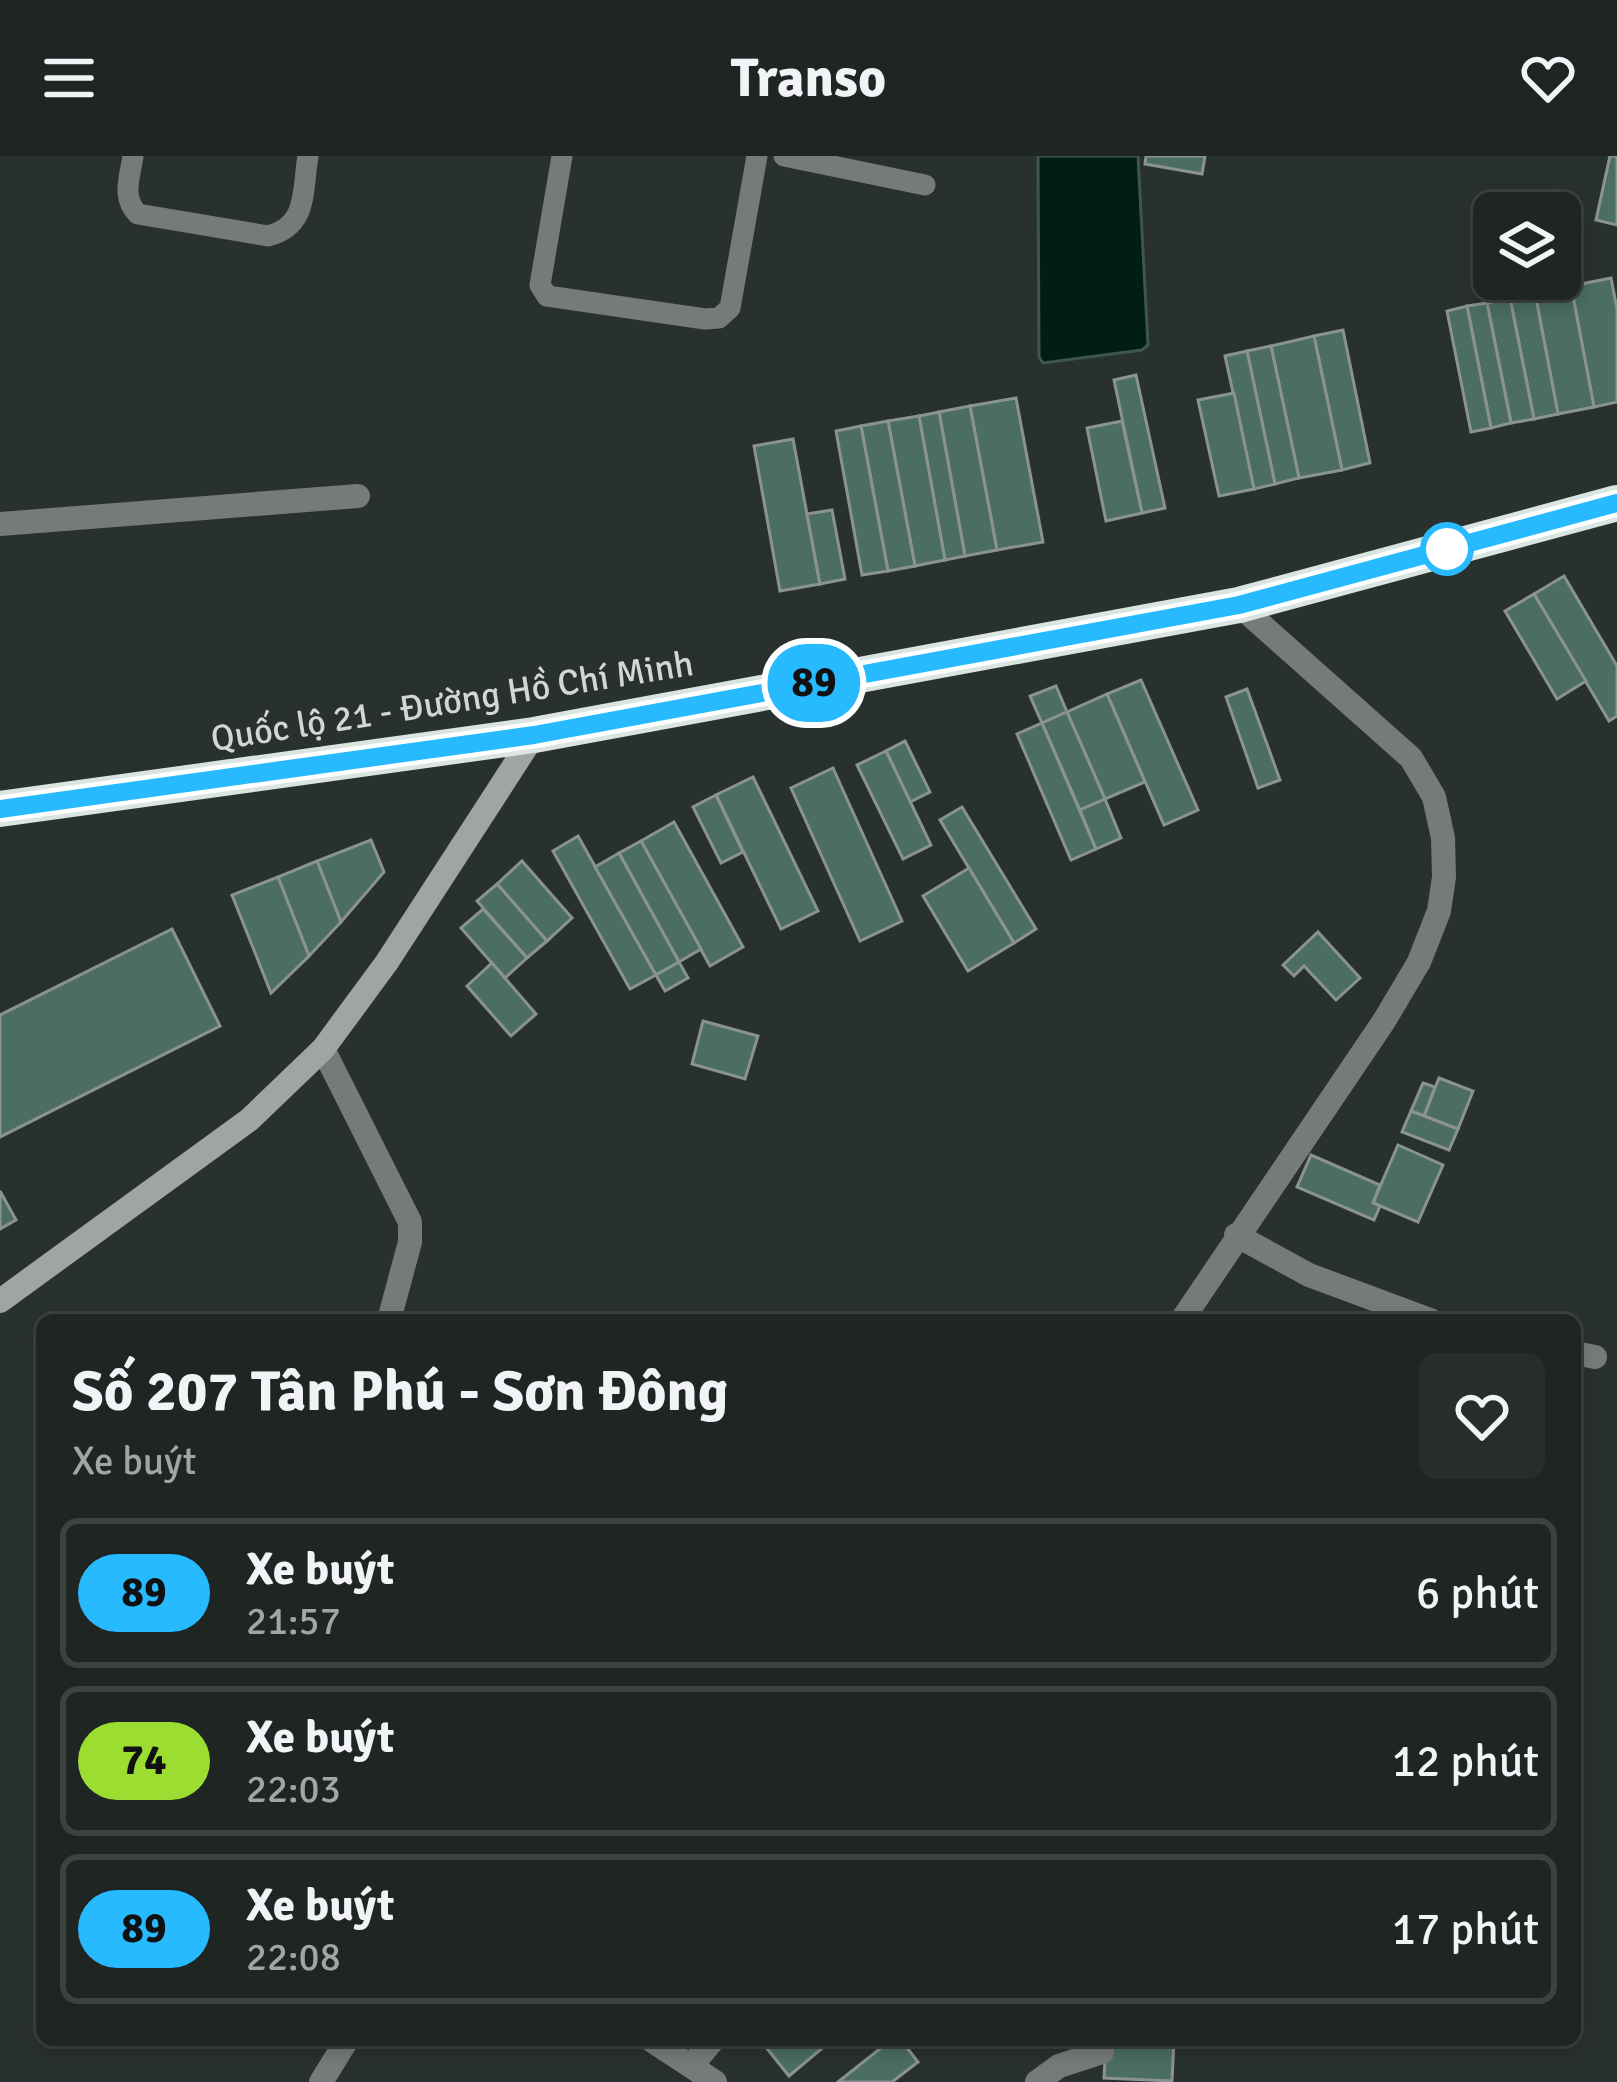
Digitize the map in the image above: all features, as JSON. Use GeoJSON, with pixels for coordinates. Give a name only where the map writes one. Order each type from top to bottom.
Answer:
{"type":"FeatureCollection","features":[{"type":"Feature","properties":{"kind":"highway","name":"Quốc lộ 21 - Đường Hồ Chí Minh"},"geometry":{"type":"LineString","coordinates":[[0,809],[534,735],[1239,605],[1617,503]]}},
{"type":"Feature","properties":{"kind":"street"},"geometry":{"type":"LineString","coordinates":[[0,524],[358,496]]}},
{"type":"Feature","properties":{"kind":"street"},"geometry":{"type":"LineString","coordinates":[[1186,1314],[1419,962],[1439,911],[1444,877],[1444,838],[1434,797],[1411,758],[1239,605]]}},
{"type":"Feature","properties":{"kind":"street"},"geometry":{"type":"LineString","coordinates":[[0,1301],[249,1120],[323,1049],[387,962],[534,735]]}},
{"type":"Feature","properties":{"kind":"street"},"geometry":{"type":"LineString","coordinates":[[323,1049],[410,1222],[410,1242],[390,1314]]}},
{"type":"Feature","properties":{"kind":"street"},"geometry":{"type":"LineString","coordinates":[[1237,1234],[1309,1275],[1414,1314]]}},
{"type":"Feature","properties":{"kind":"street"},"geometry":{"type":"LineString","coordinates":[[320,2082],[343,2046]]}},
{"type":"Feature","properties":{"kind":"street"},"geometry":{"type":"LineString","coordinates":[[661,2046],[716,2082]]}},
{"type":"Feature","properties":{"kind":"street"},"geometry":{"type":"LineString","coordinates":[[693,2064],[708,2046]]}},
{"type":"Feature","properties":{"kind":"street"},"geometry":{"type":"LineString","coordinates":[[1037,2082],[1059,2066],[1102,2052]]}},
{"type":"Feature","properties":{"kind":"lane"},"geometry":{"type":"LineString","coordinates":[[133,156],[127,194],[138,214],[268,236],[285,232],[297,220],[308,156]]}},
{"type":"Feature","properties":{"kind":"lane"},"geometry":{"type":"LineString","coordinates":[[562,156],[540,285],[548,296],[705,319],[719,318],[730,308],[758,156]]}},
{"type":"Feature","properties":{"kind":"lane"},"geometry":{"type":"LineString","coordinates":[[784,156],[925,185]]}},
{"type":"Feature","properties":{"kind":"shaded area"},"geometry":{"type":"Polygon","coordinates":[[[1038,156],[1138,156],[1148,345],[1142,350],[1043,363],[1039,357],[1038,156]]]}},
{"type":"Feature","properties":{"kind":"building"},"geometry":{"type":"Polygon","coordinates":[[[1146,156],[1205,156],[1202,174],[1145,164],[1146,156]]]}},
{"type":"Feature","properties":{"kind":"building"},"geometry":{"type":"Polygon","coordinates":[[[1610,156],[1617,156],[1617,225],[1596,220],[1610,156]]]}},
{"type":"Feature","properties":{"kind":"building"},"geometry":{"type":"Polygon","coordinates":[[[1611,278],[1617,309],[1617,402],[1594,407],[1574,300],[1581,300],[1581,284],[1611,278]]]}},
{"type":"Feature","properties":{"kind":"building"},"geometry":{"type":"Polygon","coordinates":[[[1510,300],[1536,300],[1558,414],[1534,419],[1510,300]]]}},
{"type":"Feature","properties":{"kind":"building"},"geometry":{"type":"Polygon","coordinates":[[[1510,300],[1534,419],[1511,423],[1487,303],[1510,300]]]}},
{"type":"Feature","properties":{"kind":"building"},"geometry":{"type":"Polygon","coordinates":[[[1536,300],[1574,300],[1594,407],[1558,414],[1536,300]]]}},
{"type":"Feature","properties":{"kind":"building"},"geometry":{"type":"Polygon","coordinates":[[[1487,303],[1511,423],[1491,428],[1467,306],[1487,303]]]}},
{"type":"Feature","properties":{"kind":"building"},"geometry":{"type":"Polygon","coordinates":[[[1467,306],[1491,428],[1471,432],[1447,311],[1467,306]]]}},
{"type":"Feature","properties":{"kind":"building"},"geometry":{"type":"Polygon","coordinates":[[[1343,330],[1370,463],[1342,470],[1314,336],[1343,330]]]}},
{"type":"Feature","properties":{"kind":"building"},"geometry":{"type":"Polygon","coordinates":[[[1314,336],[1342,470],[1299,478],[1271,346],[1314,336]]]}},
{"type":"Feature","properties":{"kind":"building"},"geometry":{"type":"Polygon","coordinates":[[[1271,346],[1299,478],[1275,484],[1247,351],[1271,346]]]}},
{"type":"Feature","properties":{"kind":"building"},"geometry":{"type":"Polygon","coordinates":[[[1247,351],[1275,484],[1254,489],[1225,356],[1247,351]]]}},
{"type":"Feature","properties":{"kind":"building"},"geometry":{"type":"Polygon","coordinates":[[[1136,375],[1165,508],[1142,513],[1114,380],[1136,375]]]}},
{"type":"Feature","properties":{"kind":"building"},"geometry":{"type":"Polygon","coordinates":[[[1234,393],[1254,489],[1219,496],[1198,400],[1234,393]]]}},
{"type":"Feature","properties":{"kind":"building"},"geometry":{"type":"Polygon","coordinates":[[[1016,398],[1043,542],[997,550],[970,406],[1016,398]]]}},
{"type":"Feature","properties":{"kind":"building"},"geometry":{"type":"Polygon","coordinates":[[[970,406],[997,550],[965,556],[939,412],[970,406]]]}},
{"type":"Feature","properties":{"kind":"building"},"geometry":{"type":"Polygon","coordinates":[[[939,412],[965,556],[945,560],[919,416],[939,412]]]}},
{"type":"Feature","properties":{"kind":"building"},"geometry":{"type":"Polygon","coordinates":[[[919,416],[945,560],[915,566],[888,421],[919,416]]]}},
{"type":"Feature","properties":{"kind":"building"},"geometry":{"type":"Polygon","coordinates":[[[888,421],[915,566],[888,571],[861,426],[888,421]]]}},
{"type":"Feature","properties":{"kind":"building"},"geometry":{"type":"Polygon","coordinates":[[[1122,421],[1142,513],[1106,521],[1087,428],[1122,421]]]}},
{"type":"Feature","properties":{"kind":"building"},"geometry":{"type":"Polygon","coordinates":[[[861,426],[888,571],[862,575],[836,431],[861,426]]]}},
{"type":"Feature","properties":{"kind":"building"},"geometry":{"type":"Polygon","coordinates":[[[793,439],[820,584],[780,591],[754,446],[793,439]]]}},
{"type":"Feature","properties":{"kind":"building"},"geometry":{"type":"Polygon","coordinates":[[[832,510],[845,579],[820,584],[807,514],[832,510]]]}},
{"type":"Feature","properties":{"kind":"building"},"geometry":{"type":"Polygon","coordinates":[[[1564,576],[1617,666],[1617,716],[1609,721],[1534,594],[1564,576]]]}},
{"type":"Feature","properties":{"kind":"building"},"geometry":{"type":"Polygon","coordinates":[[[1534,594],[1586,681],[1557,699],[1505,611],[1534,594]]]}},
{"type":"Feature","properties":{"kind":"building"},"geometry":{"type":"Polygon","coordinates":[[[1141,680],[1198,810],[1164,825],[1107,694],[1141,680]]]}},
{"type":"Feature","properties":{"kind":"building"},"geometry":{"type":"Polygon","coordinates":[[[1056,686],[1067,712],[1042,723],[1030,696],[1056,686]]]}},
{"type":"Feature","properties":{"kind":"building"},"geometry":{"type":"Polygon","coordinates":[[[1247,689],[1280,780],[1258,788],[1226,697],[1247,689]]]}},
{"type":"Feature","properties":{"kind":"building"},"geometry":{"type":"Polygon","coordinates":[[[1107,694],[1145,782],[1105,799],[1067,712],[1107,694]]]}},
{"type":"Feature","properties":{"kind":"building"},"geometry":{"type":"Polygon","coordinates":[[[1067,712],[1105,799],[1080,810],[1042,723],[1067,712]]]}},
{"type":"Feature","properties":{"kind":"building"},"geometry":{"type":"Polygon","coordinates":[[[1042,723],[1096,849],[1071,860],[1017,734],[1042,723]]]}},
{"type":"Feature","properties":{"kind":"building"},"geometry":{"type":"Polygon","coordinates":[[[905,741],[930,792],[910,802],[886,751],[905,741]]]}},
{"type":"Feature","properties":{"kind":"building"},"geometry":{"type":"Polygon","coordinates":[[[886,751],[931,845],[903,859],[857,765],[886,751]]]}},
{"type":"Feature","properties":{"kind":"building"},"geometry":{"type":"Polygon","coordinates":[[[833,768],[902,921],[860,941],[791,788],[833,768]]]}},
{"type":"Feature","properties":{"kind":"building"},"geometry":{"type":"Polygon","coordinates":[[[753,777],[818,911],[781,929],[716,795],[753,777]]]}},
{"type":"Feature","properties":{"kind":"building"},"geometry":{"type":"Polygon","coordinates":[[[716,795],[743,852],[721,863],[693,807],[716,795]]]}},
{"type":"Feature","properties":{"kind":"building"},"geometry":{"type":"Polygon","coordinates":[[[1105,799],[1121,838],[1096,849],[1080,810],[1105,799]]]}},
{"type":"Feature","properties":{"kind":"building"},"geometry":{"type":"Polygon","coordinates":[[[962,807],[1036,929],[1014,943],[940,820],[962,807]]]}},
{"type":"Feature","properties":{"kind":"building"},"geometry":{"type":"Polygon","coordinates":[[[674,822],[743,947],[710,966],[641,841],[674,822]]]}},
{"type":"Feature","properties":{"kind":"building"},"geometry":{"type":"Polygon","coordinates":[[[578,836],[656,975],[630,989],[553,851],[578,836]]]}},
{"type":"Feature","properties":{"kind":"building"},"geometry":{"type":"Polygon","coordinates":[[[371,840],[384,872],[341,922],[317,861],[371,840]]]}},
{"type":"Feature","properties":{"kind":"building"},"geometry":{"type":"Polygon","coordinates":[[[641,841],[701,949],[679,962],[619,853],[641,841]]]}},
{"type":"Feature","properties":{"kind":"building"},"geometry":{"type":"Polygon","coordinates":[[[619,853],[679,962],[656,975],[595,867],[619,853]]]}},
{"type":"Feature","properties":{"kind":"building"},"geometry":{"type":"Polygon","coordinates":[[[317,861],[341,922],[309,956],[278,877],[317,861]]]}},
{"type":"Feature","properties":{"kind":"building"},"geometry":{"type":"Polygon","coordinates":[[[522,861],[572,918],[547,941],[497,884],[522,861]]]}},
{"type":"Feature","properties":{"kind":"building"},"geometry":{"type":"Polygon","coordinates":[[[969,868],[1014,943],[968,971],[923,896],[969,868]]]}},
{"type":"Feature","properties":{"kind":"building"},"geometry":{"type":"Polygon","coordinates":[[[278,877],[309,956],[271,993],[232,895],[278,877]]]}},
{"type":"Feature","properties":{"kind":"building"},"geometry":{"type":"Polygon","coordinates":[[[497,884],[547,941],[527,958],[477,901],[497,884]]]}},
{"type":"Feature","properties":{"kind":"building"},"geometry":{"type":"Polygon","coordinates":[[[483,909],[527,958],[505,978],[461,928],[483,909]]]}},
{"type":"Feature","properties":{"kind":"building"},"geometry":{"type":"Polygon","coordinates":[[[172,929],[220,1026],[0,1137],[0,1015],[172,929]]]}},
{"type":"Feature","properties":{"kind":"building"},"geometry":{"type":"Polygon","coordinates":[[[1318,932],[1360,978],[1336,1000],[1304,966],[1294,976],[1283,965],[1318,932]]]}},
{"type":"Feature","properties":{"kind":"building"},"geometry":{"type":"Polygon","coordinates":[[[679,962],[688,978],[665,991],[656,975],[679,962]]]}},
{"type":"Feature","properties":{"kind":"building"},"geometry":{"type":"Polygon","coordinates":[[[492,963],[536,1014],[511,1036],[467,986],[492,963]]]}},
{"type":"Feature","properties":{"kind":"building"},"geometry":{"type":"Polygon","coordinates":[[[703,1021],[758,1036],[745,1079],[692,1064],[703,1021]]]}},
{"type":"Feature","properties":{"kind":"building"},"geometry":{"type":"Polygon","coordinates":[[[1439,1078],[1473,1091],[1458,1129],[1424,1116],[1439,1078]]]}},
{"type":"Feature","properties":{"kind":"building"},"geometry":{"type":"Polygon","coordinates":[[[1423,1083],[1435,1087],[1424,1116],[1411,1111],[1423,1083]]]}},
{"type":"Feature","properties":{"kind":"building"},"geometry":{"type":"Polygon","coordinates":[[[1411,1111],[1458,1129],[1449,1150],[1402,1132],[1411,1111]]]}},
{"type":"Feature","properties":{"kind":"building"},"geometry":{"type":"Polygon","coordinates":[[[1398,1145],[1443,1165],[1418,1222],[1373,1203],[1398,1145]]]}},
{"type":"Feature","properties":{"kind":"building"},"geometry":{"type":"Polygon","coordinates":[[[1311,1155],[1380,1185],[1373,1203],[1380,1206],[1374,1220],[1297,1187],[1311,1155]]]}},
{"type":"Feature","properties":{"kind":"building"},"geometry":{"type":"Polygon","coordinates":[[[0,1191],[16,1220],[0,1229],[0,1191]]]}},
{"type":"Feature","properties":{"kind":"building"},"geometry":{"type":"Polygon","coordinates":[[[765,2046],[825,2046],[789,2076],[765,2046]]]}},
{"type":"Feature","properties":{"kind":"building"},"geometry":{"type":"Polygon","coordinates":[[[883,2046],[906,2046],[918,2062],[892,2082],[838,2082],[883,2046]]]}},
{"type":"Feature","properties":{"kind":"building"},"geometry":{"type":"Polygon","coordinates":[[[1106,2046],[1174,2046],[1172,2081],[1104,2078],[1106,2046]]]}},
{"type":"Feature","properties":{"kind":"bus line","name":"89"},"geometry":{"type":"LineString","coordinates":[[0,809],[534,735],[1239,605],[1617,503]]}}]}
